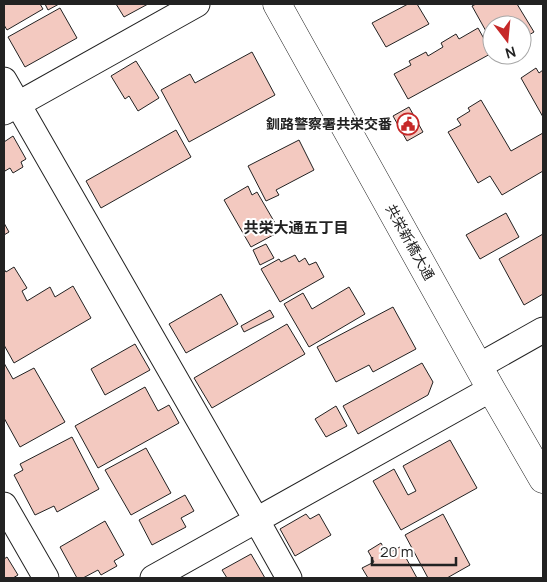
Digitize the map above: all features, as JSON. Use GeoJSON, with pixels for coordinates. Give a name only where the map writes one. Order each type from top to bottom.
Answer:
{"type":"FeatureCollection","features":[{"type":"Feature","properties":{"kind":"street"},"geometry":{"type":"LineString","coordinates":[[10,108],[197,4]]}},
{"type":"Feature","properties":{"kind":"street","name":"共栄新橋大通"},"geometry":{"type":"LineString","coordinates":[[277,4],[543,479]]}},
{"type":"Feature","properties":{"kind":"street"},"geometry":{"type":"LineString","coordinates":[[4,80],[10,108],[257,521],[289,578]]}},
{"type":"Feature","properties":{"kind":"street"},"geometry":{"type":"LineString","coordinates":[[153,578],[257,521],[485,377],[543,330]]}},
{"type":"Feature","properties":{"kind":"street"},"geometry":{"type":"LineString","coordinates":[[4,504],[46,578]]}},
{"type":"Feature","properties":{"kind":"building"},"geometry":{"type":"Polygon","coordinates":[[[4,4],[40,4],[43,9],[7,30],[4,25],[4,4]]]}},
{"type":"Feature","properties":{"kind":"building"},"geometry":{"type":"Polygon","coordinates":[[[45,4],[59,4],[48,10],[45,4]]]}},
{"type":"Feature","properties":{"kind":"building"},"geometry":{"type":"Polygon","coordinates":[[[116,4],[148,4],[124,17],[116,4]]]}},
{"type":"Feature","properties":{"kind":"building"},"geometry":{"type":"Polygon","coordinates":[[[408,4],[417,4],[429,24],[386,47],[372,23],[408,4]]]}},
{"type":"Feature","properties":{"kind":"building"},"geometry":{"type":"Polygon","coordinates":[[[476,4],[517,4],[524,15],[482,15],[482,24],[472,6],[476,4]]]}},
{"type":"Feature","properties":{"kind":"building"},"geometry":{"type":"Polygon","coordinates":[[[60,8],[77,38],[25,67],[8,37],[60,8]]]}},
{"type":"Feature","properties":{"kind":"building"},"geometry":{"type":"Polygon","coordinates":[[[478,28],[482,35],[482,58],[408,99],[394,74],[411,65],[409,61],[426,52],[428,56],[443,47],[441,43],[456,34],[459,39],[478,28]]]}},
{"type":"Feature","properties":{"kind":"building"},"geometry":{"type":"Polygon","coordinates":[[[252,52],[275,95],[189,142],[161,90],[190,74],[195,83],[252,52]]]}},
{"type":"Feature","properties":{"kind":"building"},"geometry":{"type":"Polygon","coordinates":[[[136,61],[159,98],[138,111],[129,96],[125,99],[111,76],[136,61]]]}},
{"type":"Feature","properties":{"kind":"building"},"geometry":{"type":"Polygon","coordinates":[[[536,68],[539,73],[543,70],[543,117],[521,78],[536,68]]]}},
{"type":"Feature","properties":{"kind":"building"},"geometry":{"type":"Polygon","coordinates":[[[481,100],[511,151],[543,133],[543,171],[502,195],[490,176],[478,183],[448,132],[461,125],[457,119],[470,111],[468,108],[481,100]]]}},
{"type":"Feature","properties":{"kind":"building","name":"釧路警察署共栄交番"},"geometry":{"type":"Polygon","coordinates":[[[409,107],[423,132],[407,141],[393,116],[409,107]]]}},
{"type":"Feature","properties":{"kind":"building"},"geometry":{"type":"Polygon","coordinates":[[[176,130],[191,157],[101,208],[86,181],[176,130]]]}},
{"type":"Feature","properties":{"kind":"building"},"geometry":{"type":"Polygon","coordinates":[[[13,136],[26,159],[21,162],[23,167],[13,173],[10,168],[5,171],[4,169],[4,142],[13,136]]]}},
{"type":"Feature","properties":{"kind":"building"},"geometry":{"type":"Polygon","coordinates":[[[299,140],[314,170],[276,190],[279,195],[266,201],[248,166],[299,140]]]}},
{"type":"Feature","properties":{"kind":"building"},"geometry":{"type":"Polygon","coordinates":[[[248,186],[252,195],[257,192],[275,223],[270,226],[275,234],[251,247],[224,200],[248,186]]]}},
{"type":"Feature","properties":{"kind":"building"},"geometry":{"type":"Polygon","coordinates":[[[506,213],[519,237],[480,259],[466,235],[506,213]]]}},
{"type":"Feature","properties":{"kind":"building"},"geometry":{"type":"Polygon","coordinates":[[[4,223],[9,232],[4,235],[4,223]]]}},
{"type":"Feature","properties":{"kind":"building"},"geometry":{"type":"Polygon","coordinates":[[[543,234],[543,294],[524,305],[499,259],[543,234]]]}},
{"type":"Feature","properties":{"kind":"building"},"geometry":{"type":"Polygon","coordinates":[[[266,244],[274,258],[260,265],[253,250],[266,244]]]}},
{"type":"Feature","properties":{"kind":"building"},"geometry":{"type":"Polygon","coordinates":[[[295,255],[299,262],[305,258],[309,265],[316,262],[324,277],[280,302],[261,269],[279,259],[281,262],[295,255]]]}},
{"type":"Feature","properties":{"kind":"building"},"geometry":{"type":"Polygon","coordinates":[[[14,267],[27,288],[22,291],[27,301],[50,287],[55,297],[73,286],[91,318],[14,363],[4,345],[4,269],[6,272],[14,267]]]}},
{"type":"Feature","properties":{"kind":"building"},"geometry":{"type":"Polygon","coordinates":[[[349,287],[365,314],[309,347],[284,304],[303,293],[312,309],[349,287]]]}},
{"type":"Feature","properties":{"kind":"building"},"geometry":{"type":"Polygon","coordinates":[[[221,294],[238,324],[186,353],[169,324],[221,294]]]}},
{"type":"Feature","properties":{"kind":"building"},"geometry":{"type":"Polygon","coordinates":[[[393,307],[416,349],[373,372],[369,365],[336,382],[317,347],[393,307]]]}},
{"type":"Feature","properties":{"kind":"building"},"geometry":{"type":"Polygon","coordinates":[[[270,310],[274,317],[244,332],[241,326],[270,310]]]}},
{"type":"Feature","properties":{"kind":"building"},"geometry":{"type":"Polygon","coordinates":[[[287,324],[305,354],[212,408],[194,378],[287,324]]]}},
{"type":"Feature","properties":{"kind":"building"},"geometry":{"type":"Polygon","coordinates":[[[135,344],[150,370],[105,395],[91,369],[135,344]]]}},
{"type":"Feature","properties":{"kind":"building"},"geometry":{"type":"Polygon","coordinates":[[[4,363],[13,379],[34,368],[65,422],[20,447],[4,418],[4,363]]]}},
{"type":"Feature","properties":{"kind":"building"},"geometry":{"type":"Polygon","coordinates":[[[422,363],[433,382],[428,395],[358,434],[343,406],[422,363]]]}},
{"type":"Feature","properties":{"kind":"building"},"geometry":{"type":"Polygon","coordinates":[[[145,387],[158,411],[169,405],[179,423],[98,468],[75,426],[145,387]]]}},
{"type":"Feature","properties":{"kind":"building"},"geometry":{"type":"Polygon","coordinates":[[[336,406],[347,426],[326,437],[315,419],[336,406]]]}},
{"type":"Feature","properties":{"kind":"building"},"geometry":{"type":"Polygon","coordinates":[[[72,437],[99,489],[57,512],[54,506],[35,515],[14,475],[23,470],[20,464],[72,437]]]}},
{"type":"Feature","properties":{"kind":"building"},"geometry":{"type":"Polygon","coordinates":[[[450,440],[477,488],[401,530],[373,481],[394,469],[408,495],[416,491],[403,466],[450,440]]]}},
{"type":"Feature","properties":{"kind":"building"},"geometry":{"type":"Polygon","coordinates":[[[146,448],[171,493],[131,515],[105,470],[146,448]]]}},
{"type":"Feature","properties":{"kind":"building"},"geometry":{"type":"Polygon","coordinates":[[[185,495],[194,511],[181,518],[186,527],[152,545],[139,520],[185,495]]]}},
{"type":"Feature","properties":{"kind":"building"},"geometry":{"type":"Polygon","coordinates":[[[306,514],[310,519],[319,514],[331,535],[295,556],[280,529],[306,514]]]}},
{"type":"Feature","properties":{"kind":"building"},"geometry":{"type":"Polygon","coordinates":[[[443,514],[470,565],[447,578],[428,578],[405,535],[443,514]]]}},
{"type":"Feature","properties":{"kind":"building"},"geometry":{"type":"Polygon","coordinates":[[[105,521],[124,555],[114,561],[117,566],[101,575],[98,570],[83,578],[77,578],[60,547],[105,521]]]}},
{"type":"Feature","properties":{"kind":"building"},"geometry":{"type":"Polygon","coordinates":[[[381,543],[387,554],[400,547],[417,578],[368,578],[362,568],[374,562],[368,551],[381,543]]]}},
{"type":"Feature","properties":{"kind":"building"},"geometry":{"type":"Polygon","coordinates":[[[251,554],[265,578],[227,578],[222,570],[251,554]]]}},
{"type":"Feature","properties":{"kind":"building"},"geometry":{"type":"Polygon","coordinates":[[[7,557],[18,575],[13,578],[4,578],[4,559],[7,557]]]}},
{"type":"Feature","properties":{"kind":"place","name":"釧路警察署共栄交番"},"geometry":{"type":"Point","coordinates":[408,124]}},
{"type":"Feature","properties":{"kind":"district","name":"共栄大通五丁目"},"geometry":{"type":"Point","coordinates":[296,228]}}]}
